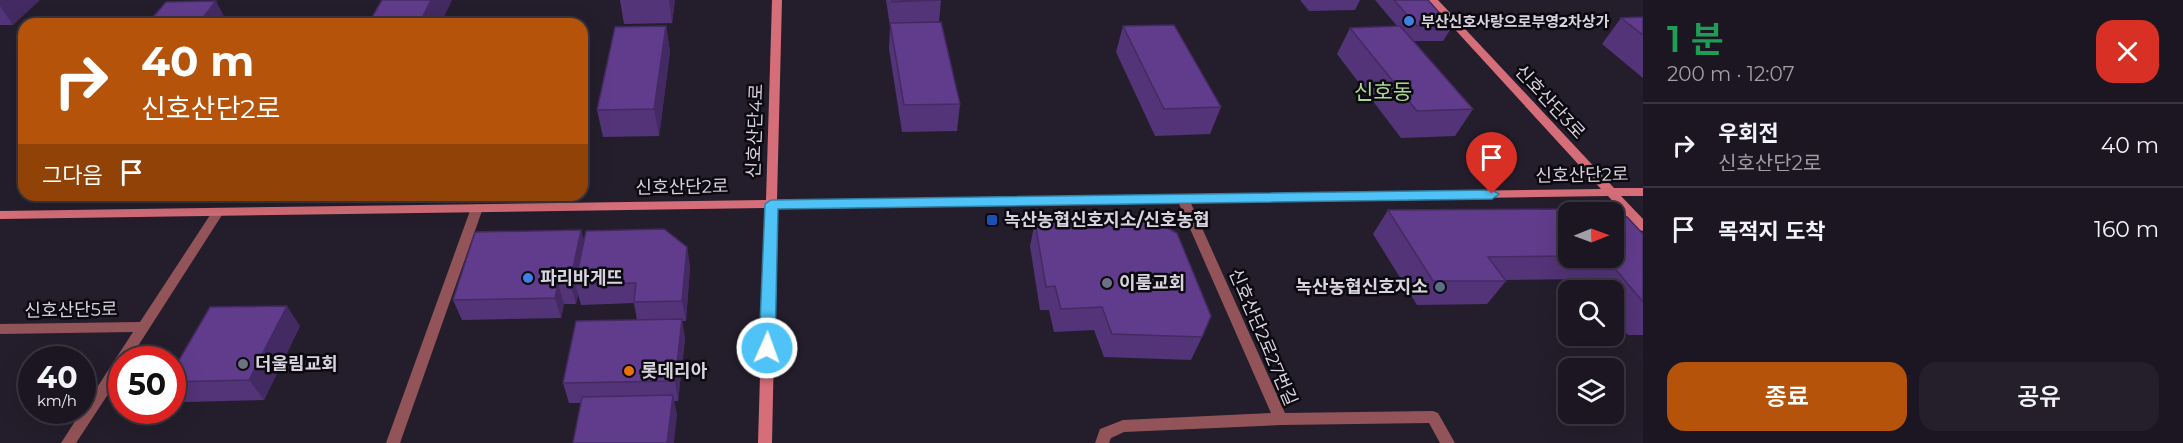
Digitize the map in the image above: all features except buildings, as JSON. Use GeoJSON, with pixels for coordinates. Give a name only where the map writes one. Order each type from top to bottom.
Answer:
{"type":"FeatureCollection","features":[{"type":"Feature","properties":{"kind":"main road","name":"신호산단4로"},"geometry":{"type":"LineString","coordinates":[[765,443],[777,0]]}},
{"type":"Feature","properties":{"kind":"main road","name":"신호산단3로"},"geometry":{"type":"LineString","coordinates":[[1433,0],[1643,227]]}},
{"type":"Feature","properties":{"kind":"main road","name":"신호산단2로"},"geometry":{"type":"LineString","coordinates":[[0,215],[1643,192]]}},
{"type":"Feature","properties":{"kind":"street","name":"신호산단2로27번길"},"geometry":{"type":"LineString","coordinates":[[1102,443],[1105,434],[1123,426],[1281,419],[1183,199]]}},
{"type":"Feature","properties":{"kind":"street"},"geometry":{"type":"LineString","coordinates":[[393,443],[477,208]]}},
{"type":"Feature","properties":{"kind":"street"},"geometry":{"type":"LineString","coordinates":[[131,346],[218,212]]}},
{"type":"Feature","properties":{"kind":"street","name":"신호산단5로"},"geometry":{"type":"LineString","coordinates":[[0,329],[143,327]]}},
{"type":"Feature","properties":{"kind":"street"},"geometry":{"type":"LineString","coordinates":[[68,443],[108,382]]}},
{"type":"Feature","properties":{"kind":"street"},"geometry":{"type":"LineString","coordinates":[[1281,419],[1433,417],[1449,443]]}},
{"type":"Feature","properties":{"kind":"place","name":"부산신호사랑으로부영2차상가"},"geometry":{"type":"Point","coordinates":[1409,21]}},
{"type":"Feature","properties":{"kind":"place","name":"녹산농협신호지소/신호농협"},"geometry":{"type":"Point","coordinates":[992,220]}},
{"type":"Feature","properties":{"kind":"place","name":"파리바게뜨"},"geometry":{"type":"Point","coordinates":[528,278]}},
{"type":"Feature","properties":{"kind":"place","name":"이룸교회"},"geometry":{"type":"Point","coordinates":[1107,283]}},
{"type":"Feature","properties":{"kind":"place","name":"녹산농협신호지소"},"geometry":{"type":"Point","coordinates":[1440,287]}},
{"type":"Feature","properties":{"kind":"place","name":"더울림교회"},"geometry":{"type":"Point","coordinates":[243,364]}},
{"type":"Feature","properties":{"kind":"place","name":"롯데리아"},"geometry":{"type":"Point","coordinates":[629,371]}},
{"type":"Feature","properties":{"kind":"district","name":"신호동"},"geometry":{"type":"Point","coordinates":[1383,91]}},
{"type":"Feature","properties":{"kind":"route"},"geometry":{"type":"LineString","coordinates":[[767,348],[771,204],[1492,194]]}}]}
